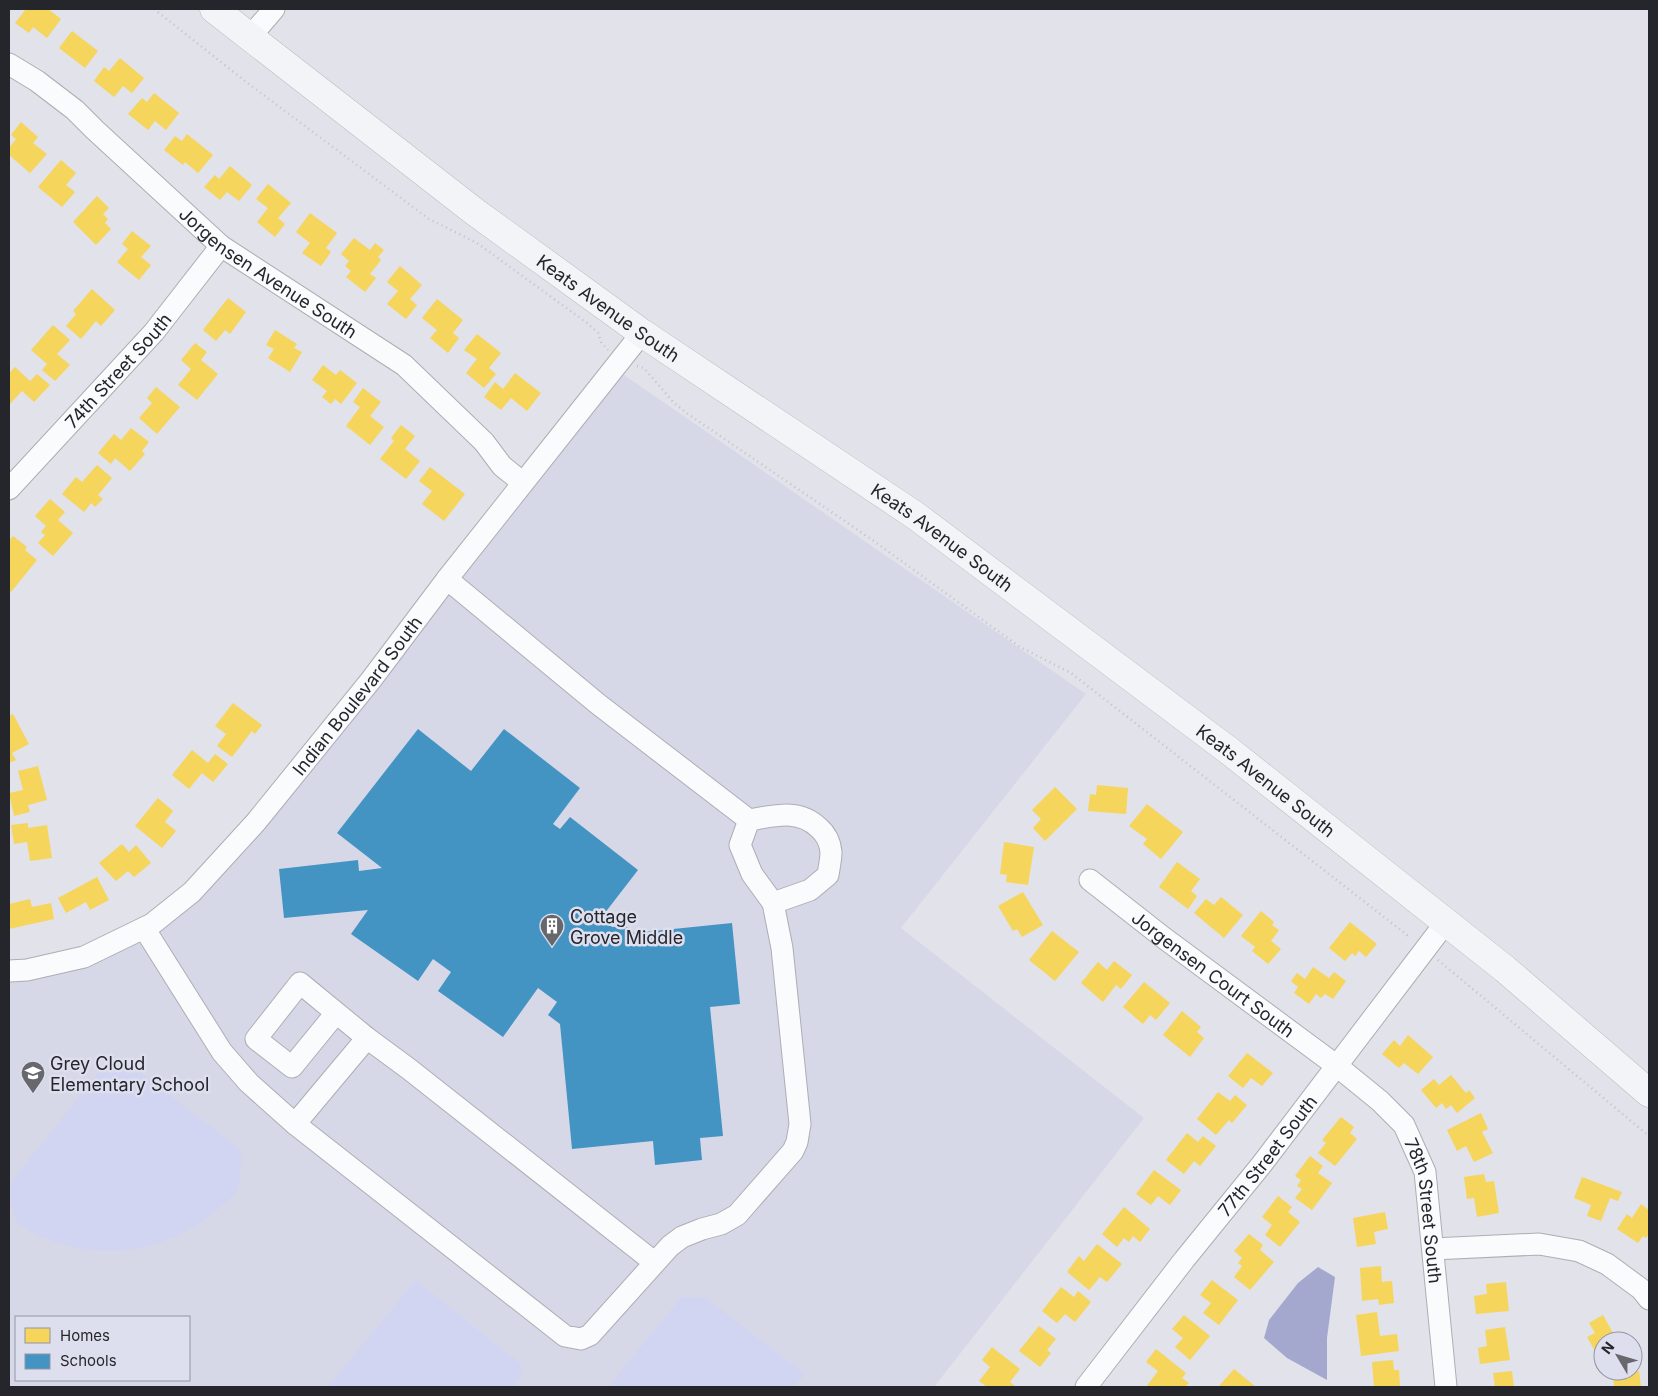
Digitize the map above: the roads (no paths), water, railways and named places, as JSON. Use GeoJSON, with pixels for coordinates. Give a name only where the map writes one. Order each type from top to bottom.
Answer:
{"type":"FeatureCollection","features":[{"type":"Feature","properties":{"kind":"main road","name":"Keats Avenue South"},"geometry":{"type":"LineString","coordinates":[[214,9],[475,212],[642,333],[916,516],[1228,750],[1505,969],[1649,1093]]}},
{"type":"Feature","properties":{"kind":"street"},"geometry":{"type":"LineString","coordinates":[[250,37],[274,9]]}},
{"type":"Feature","properties":{"kind":"street","name":"Jorgensen Avenue South"},"geometry":{"type":"LineString","coordinates":[[9,64],[38,81],[75,110],[221,246],[404,365],[484,442],[502,466],[523,483]]}},
{"type":"Feature","properties":{"kind":"street","name":"74th Street South"},"geometry":{"type":"LineString","coordinates":[[9,488],[154,332],[221,246]]}},
{"type":"Feature","properties":{"kind":"street","name":"Indian Boulevard South"},"geometry":{"type":"LineString","coordinates":[[9,971],[27,970],[84,957],[152,924],[192,892],[256,822],[371,680],[447,580],[642,333]]}},
{"type":"Feature","properties":{"kind":"street"},"geometry":{"type":"LineString","coordinates":[[447,580],[598,704],[749,820],[797,814],[812,820],[826,834],[831,851],[828,875],[810,890],[773,903]]}},
{"type":"Feature","properties":{"kind":"street"},"geometry":{"type":"LineString","coordinates":[[144,928],[222,1052],[249,1083],[296,1124],[566,1336],[582,1339],[590,1335],[670,1246],[682,1237],[721,1224],[738,1215],[793,1151],[797,1142],[800,1124],[782,948],[773,903],[752,874],[740,846],[749,820]]}},
{"type":"Feature","properties":{"kind":"street","name":"Jorgensen Court South"},"geometry":{"type":"LineString","coordinates":[[1090,880],[1164,938],[1337,1066]]}},
{"type":"Feature","properties":{"kind":"street","name":"77th Street South"},"geometry":{"type":"LineString","coordinates":[[1089,1386],[1184,1260],[1262,1164],[1446,922]]}},
{"type":"Feature","properties":{"kind":"street"},"geometry":{"type":"LineString","coordinates":[[336,1013],[654,1262]]}},
{"type":"Feature","properties":{"kind":"street"},"geometry":{"type":"LineString","coordinates":[[296,1124],[367,1038]]}},
{"type":"Feature","properties":{"kind":"street","name":"78th Street South"},"geometry":{"type":"LineString","coordinates":[[1337,1066],[1380,1101],[1404,1125],[1425,1172],[1446,1387]]}},
{"type":"Feature","properties":{"kind":"street"},"geometry":{"type":"LineString","coordinates":[[1433,1249],[1538,1244],[1579,1250],[1607,1264],[1641,1289],[1649,1299]]}},
{"type":"Feature","properties":{"kind":"place","name":"Cottage Grove Middle"},"geometry":{"type":"Point","coordinates":[552,947]}},
{"type":"Feature","properties":{"kind":"place","name":"Grey Cloud Elementary School"},"geometry":{"type":"Point","coordinates":[33,1094]}}]}
